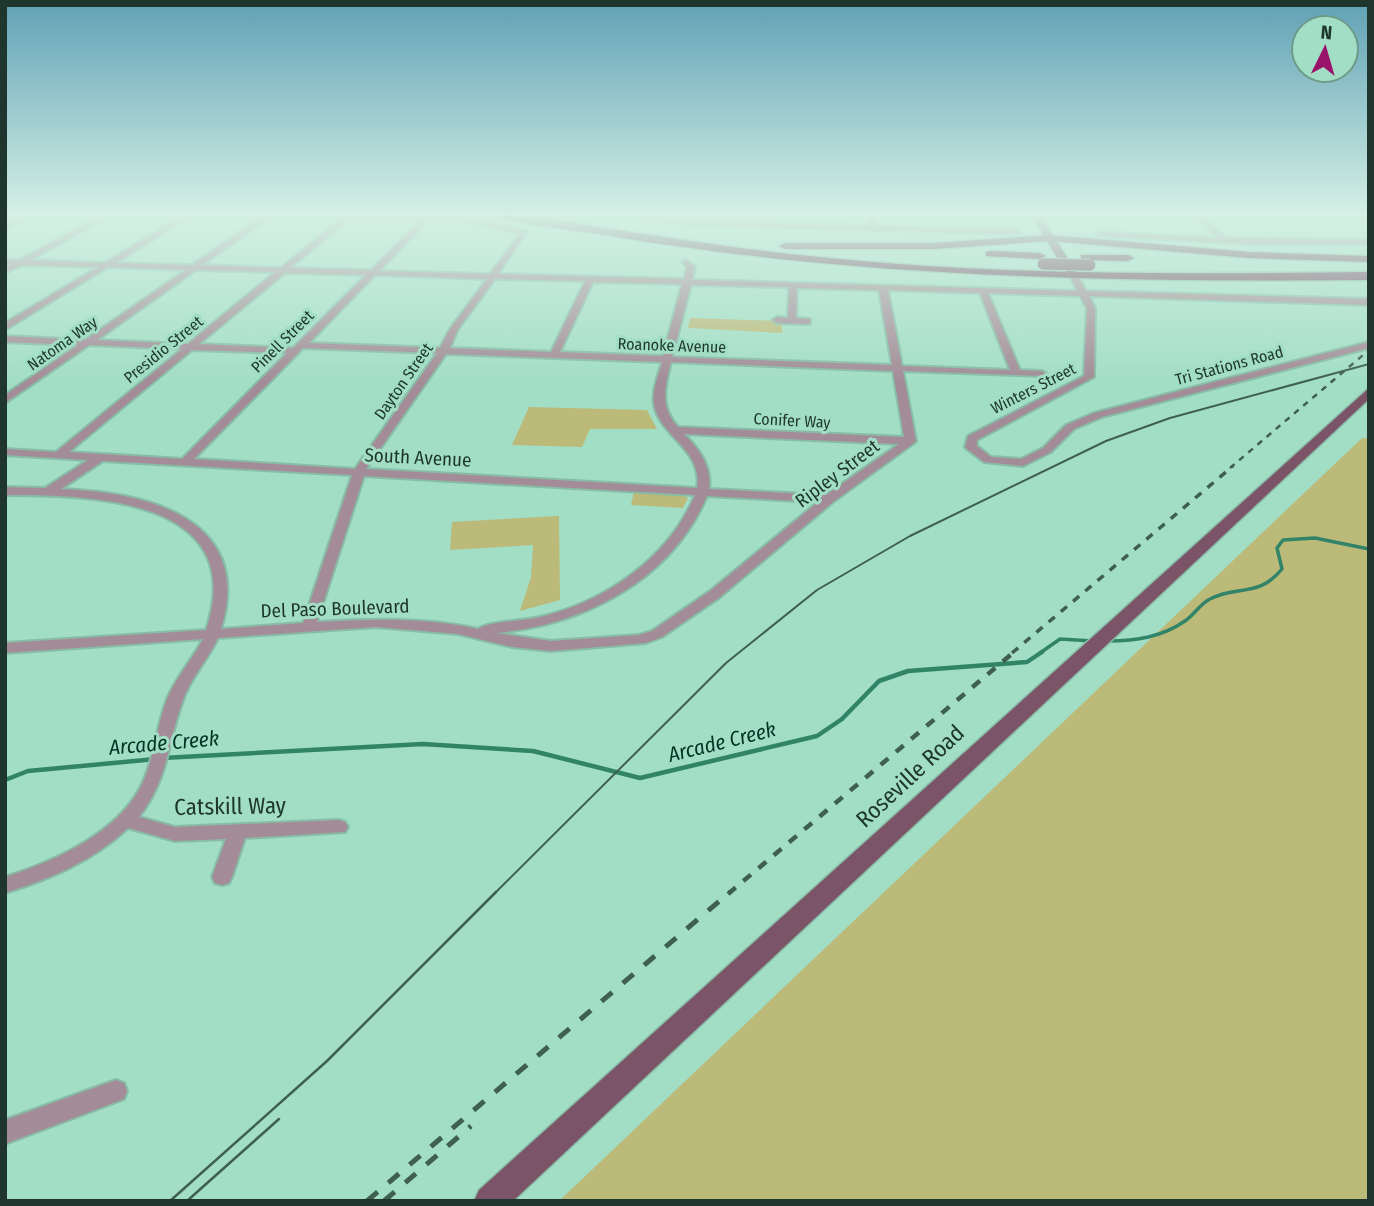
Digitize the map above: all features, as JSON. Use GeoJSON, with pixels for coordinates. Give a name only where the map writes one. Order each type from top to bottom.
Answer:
{"type":"FeatureCollection","features":[{"type":"Feature","properties":{"kind":"highway"},"geometry":{"type":"LineString","coordinates":[[929,269],[1073,275],[1362,274]]}},
{"type":"Feature","properties":{"kind":"highway"},"geometry":{"type":"LineString","coordinates":[[1262,269],[1362,274]]}},
{"type":"Feature","properties":{"kind":"main road","name":"Winters Street"},"geometry":{"type":"LineString","coordinates":[[1069,269],[1073,275]]}},
{"type":"Feature","properties":{"kind":"main road","name":"Roseville Road"},"geometry":{"type":"LineString","coordinates":[[490,1201],[1369,392]]}},
{"type":"Feature","properties":{"kind":"street"},"geometry":{"type":"LineString","coordinates":[[5,327],[100,269]]}},
{"type":"Feature","properties":{"kind":"street","name":"Natoma Way"},"geometry":{"type":"LineString","coordinates":[[5,400],[192,269]]}},
{"type":"Feature","properties":{"kind":"street"},"geometry":{"type":"LineString","coordinates":[[232,269],[1369,302]]}},
{"type":"Feature","properties":{"kind":"street","name":"Pinell Street"},"geometry":{"type":"LineString","coordinates":[[185,461],[376,269]]}},
{"type":"Feature","properties":{"kind":"street","name":"Dayton Street"},"geometry":{"type":"LineString","coordinates":[[309,626],[360,470],[497,269]]}},
{"type":"Feature","properties":{"kind":"street"},"geometry":{"type":"LineString","coordinates":[[458,629],[501,629],[537,624],[561,617],[610,595],[643,574],[667,552],[702,492],[701,463],[691,448],[672,430],[659,404],[667,360],[690,269]]}},
{"type":"Feature","properties":{"kind":"street","name":"Presidio Street"},"geometry":{"type":"LineString","coordinates":[[59,455],[282,271]]}},
{"type":"Feature","properties":{"kind":"street","name":"Winters Street"},"geometry":{"type":"LineString","coordinates":[[1073,275],[1085,293],[1093,322],[1089,377],[972,438],[971,447],[988,460],[1023,463],[1046,450],[1070,428],[1098,415]]}},
{"type":"Feature","properties":{"kind":"street"},"geometry":{"type":"LineString","coordinates":[[554,356],[591,278]]}},
{"type":"Feature","properties":{"kind":"street"},"geometry":{"type":"LineString","coordinates":[[792,320],[793,285]]}},
{"type":"Feature","properties":{"kind":"street"},"geometry":{"type":"LineString","coordinates":[[883,287],[910,441]]}},
{"type":"Feature","properties":{"kind":"street"},"geometry":{"type":"LineString","coordinates":[[983,290],[1016,373]]}},
{"type":"Feature","properties":{"kind":"street"},"geometry":{"type":"LineString","coordinates":[[777,320],[807,321]]}},
{"type":"Feature","properties":{"kind":"street","name":"Roanoke Avenue"},"geometry":{"type":"LineString","coordinates":[[5,339],[1042,374]]}},
{"type":"Feature","properties":{"kind":"street","name":"Tri Stations Road"},"geometry":{"type":"LineString","coordinates":[[1098,415],[1369,345]]}},
{"type":"Feature","properties":{"kind":"street","name":"Conifer Way"},"geometry":{"type":"LineString","coordinates":[[672,430],[910,441]]}},
{"type":"Feature","properties":{"kind":"street","name":"Ripley Street"},"geometry":{"type":"LineString","coordinates":[[663,630],[715,594],[829,499],[910,441]]}},
{"type":"Feature","properties":{"kind":"street","name":"South Avenue"},"geometry":{"type":"LineString","coordinates":[[5,452],[360,470],[829,499]]}},
{"type":"Feature","properties":{"kind":"street"},"geometry":{"type":"LineString","coordinates":[[49,491],[101,457]]}},
{"type":"Feature","properties":{"kind":"street"},"geometry":{"type":"LineString","coordinates":[[5,491],[49,491],[127,499],[166,512],[195,531],[214,555],[219,570],[221,597],[205,650],[180,686],[153,780],[124,820],[72,858],[5,885]]}},
{"type":"Feature","properties":{"kind":"street","name":"Del Paso Boulevard"},"geometry":{"type":"LineString","coordinates":[[5,648],[376,623],[458,629],[512,642],[551,646],[632,642],[663,630]]}},
{"type":"Feature","properties":{"kind":"street","name":"Catskill Way"},"geometry":{"type":"LineString","coordinates":[[124,820],[175,834],[339,827]]}},
{"type":"Feature","properties":{"kind":"street"},"geometry":{"type":"LineString","coordinates":[[222,877],[238,832]]}},
{"type":"Feature","properties":{"kind":"street"},"geometry":{"type":"LineString","coordinates":[[5,1132],[116,1091]]}},
{"type":"Feature","properties":{"kind":"shaded area"},"geometry":{"type":"Polygon","coordinates":[[[690,318],[782,321],[782,333],[688,328],[690,318]]]}},
{"type":"Feature","properties":{"kind":"shaded area"},"geometry":{"type":"Polygon","coordinates":[[[529,407],[647,410],[657,429],[590,429],[582,447],[512,445],[529,407]]]}},
{"type":"Feature","properties":{"kind":"shaded area"},"geometry":{"type":"Polygon","coordinates":[[[1369,437],[1369,1201],[559,1201],[1361,439],[1369,437]]]}},
{"type":"Feature","properties":{"kind":"shaded area"},"geometry":{"type":"Polygon","coordinates":[[[634,491],[680,494],[688,498],[683,508],[631,505],[634,491]]]}},
{"type":"Feature","properties":{"kind":"shaded area"},"geometry":{"type":"Polygon","coordinates":[[[559,516],[560,600],[520,611],[531,577],[533,545],[450,550],[452,522],[559,516]]]}},
{"type":"Feature","properties":{"kind":"waterway","name":"Arcade Creek"},"geometry":{"type":"LineString","coordinates":[[1108,641],[1139,639],[1158,634],[1185,621],[1210,599],[1264,584],[1282,569],[1277,548],[1283,540],[1315,538],[1369,549]]}},
{"type":"Feature","properties":{"kind":"waterway","name":"Arcade Creek"},"geometry":{"type":"LineString","coordinates":[[1040,653],[1060,639],[1093,641]]}},
{"type":"Feature","properties":{"kind":"waterway","name":"Arcade Creek"},"geometry":{"type":"LineString","coordinates":[[163,758],[423,744],[533,751],[640,778],[817,736],[842,719],[879,681],[908,671],[1027,662],[1042,652]]}},
{"type":"Feature","properties":{"kind":"waterway","name":"Arcade Creek"},"geometry":{"type":"LineString","coordinates":[[5,780],[28,771],[156,759]]}},
{"type":"Feature","properties":{"kind":"tram line"},"geometry":{"type":"LineString","coordinates":[[494,894],[726,663],[817,590],[910,536],[1106,441],[1170,418],[1369,364]]}},
{"type":"Feature","properties":{"kind":"tram line"},"geometry":{"type":"LineString","coordinates":[[170,1201],[327,1061],[494,894]]}},
{"type":"Feature","properties":{"kind":"tram line"},"geometry":{"type":"LineString","coordinates":[[187,1201],[279,1119]]}},
{"type":"Feature","properties":{"kind":"railway"},"geometry":{"type":"LineString","coordinates":[[1230,468],[1369,350]]}},
{"type":"Feature","properties":{"kind":"railway"},"geometry":{"type":"LineString","coordinates":[[1012,653],[1233,466]]}},
{"type":"Feature","properties":{"kind":"railway"},"geometry":{"type":"LineString","coordinates":[[728,894],[1014,652]]}},
{"type":"Feature","properties":{"kind":"railway"},"geometry":{"type":"LineString","coordinates":[[367,1201],[730,892]]}},
{"type":"Feature","properties":{"kind":"railway"},"geometry":{"type":"LineString","coordinates":[[384,1201],[471,1126]]}}]}
